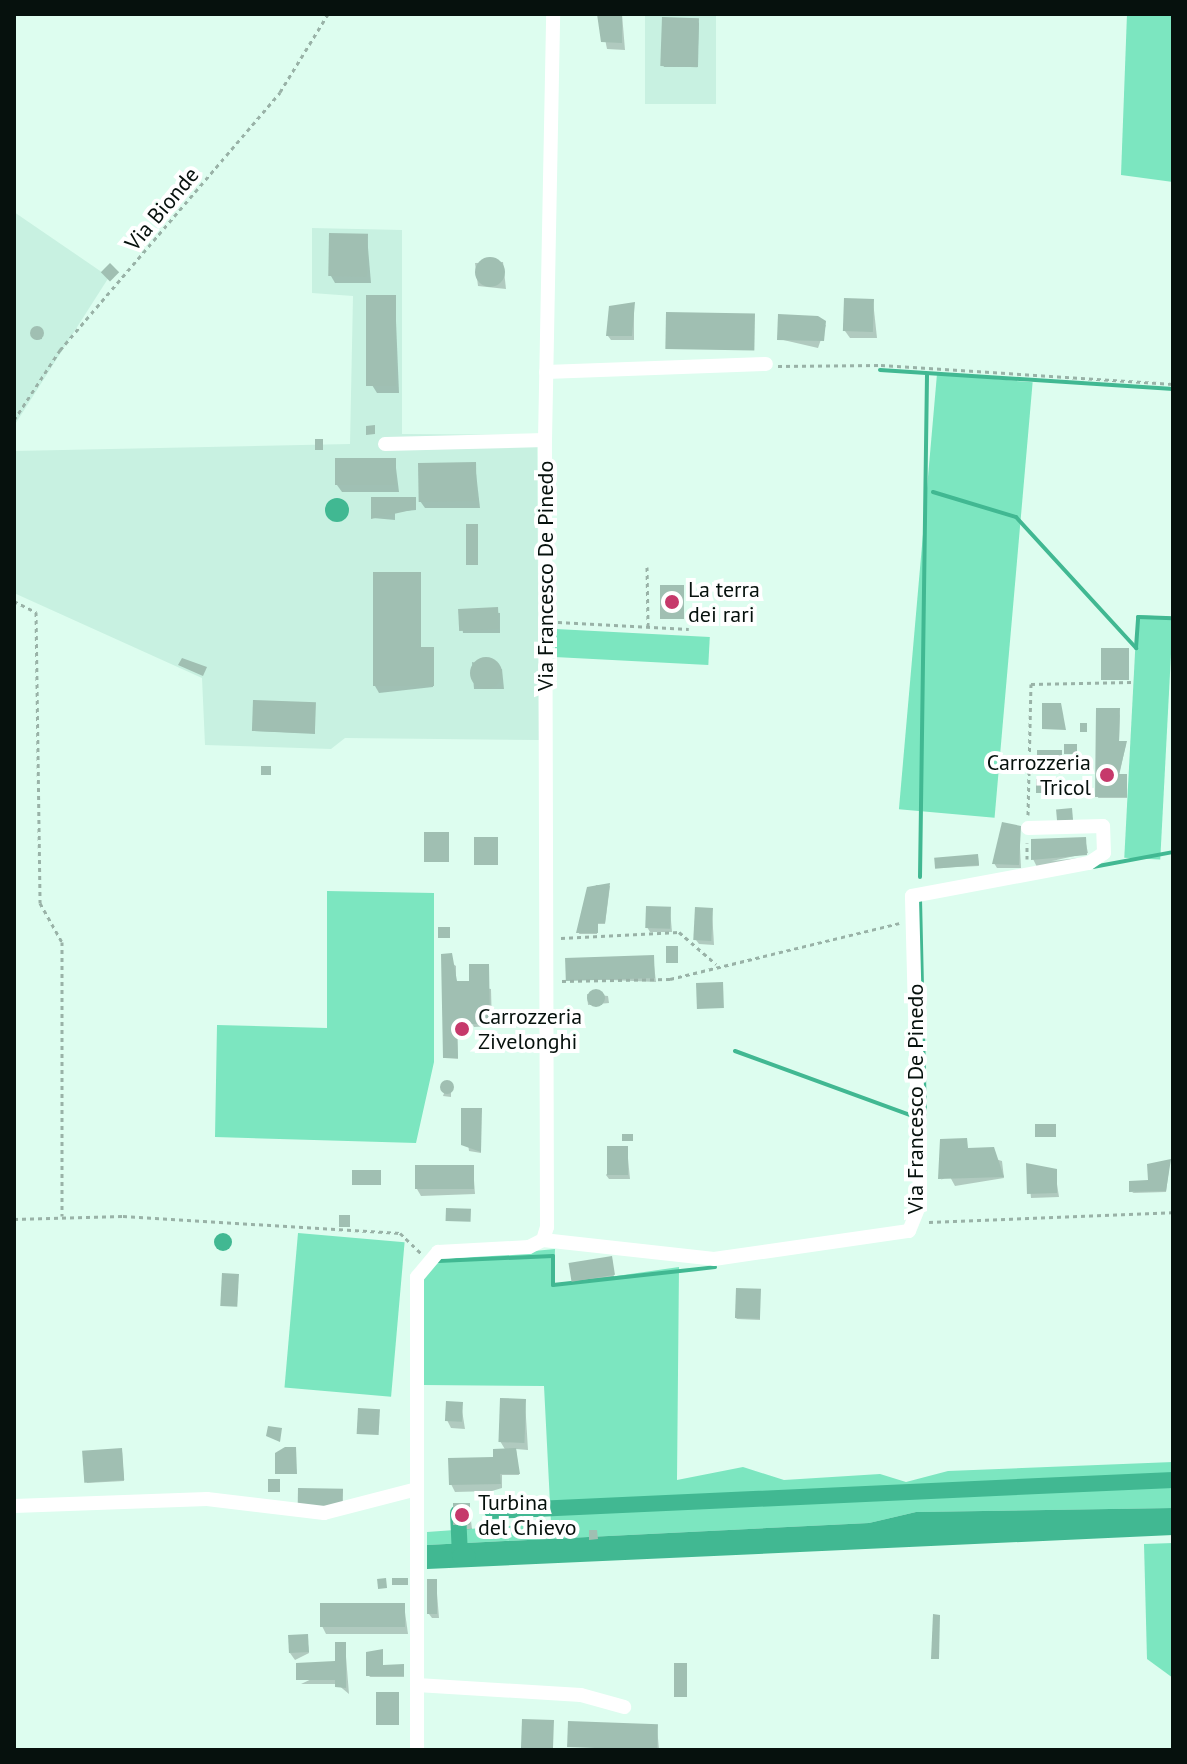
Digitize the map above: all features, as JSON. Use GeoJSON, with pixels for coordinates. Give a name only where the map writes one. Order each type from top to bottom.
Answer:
{"type":"FeatureCollection","features":[{"type":"Feature","properties":{"kind":"street","name":"Via Francesco De Pinedo"},"geometry":{"type":"LineString","coordinates":[[543,1240],[550,981],[545,440],[553,14]]}},
{"type":"Feature","properties":{"kind":"street"},"geometry":{"type":"LineString","coordinates":[[546,372],[766,364]]}},
{"type":"Feature","properties":{"kind":"street","name":"Via Francesco De Pinedo"},"geometry":{"type":"LineString","coordinates":[[385,444],[545,440]]}},
{"type":"Feature","properties":{"kind":"street"},"geometry":{"type":"LineString","coordinates":[[912,917],[912,896],[922,889],[1028,871],[1104,853],[1103,826],[1028,828]]}},
{"type":"Feature","properties":{"kind":"street","name":"Via Francesco De Pinedo"},"geometry":{"type":"LineString","coordinates":[[425,1259],[543,1240],[714,1259],[886,1238],[917,1224],[912,917]]}},
{"type":"Feature","properties":{"kind":"street"},"geometry":{"type":"LineString","coordinates":[[417,1750],[417,1277],[425,1259]]}},
{"type":"Feature","properties":{"kind":"street"},"geometry":{"type":"LineString","coordinates":[[14,1506],[207,1499],[324,1513],[417,1489]]}},
{"type":"Feature","properties":{"kind":"street"},"geometry":{"type":"LineString","coordinates":[[417,1685],[581,1695],[624,1707]]}},
{"type":"Feature","properties":{"kind":"path","name":"Via Bionde"},"geometry":{"type":"LineString","coordinates":[[14,420],[60,350],[280,92],[328,14]]}},
{"type":"Feature","properties":{"kind":"path"},"geometry":{"type":"LineString","coordinates":[[766,364],[1173,384]]}},
{"type":"Feature","properties":{"kind":"path"},"geometry":{"type":"LineString","coordinates":[[647,567],[648,627]]}},
{"type":"Feature","properties":{"kind":"path"},"geometry":{"type":"LineString","coordinates":[[14,601],[36,612],[40,903],[62,942],[62,1216]]}},
{"type":"Feature","properties":{"kind":"path"},"geometry":{"type":"LineString","coordinates":[[547,622],[689,629]]}},
{"type":"Feature","properties":{"kind":"path"},"geometry":{"type":"LineString","coordinates":[[1028,871],[1031,684],[1132,682]]}},
{"type":"Feature","properties":{"kind":"path"},"geometry":{"type":"LineString","coordinates":[[550,981],[670,979],[716,964],[912,917]]}},
{"type":"Feature","properties":{"kind":"path"},"geometry":{"type":"LineString","coordinates":[[550,938],[679,932],[716,964]]}},
{"type":"Feature","properties":{"kind":"path"},"geometry":{"type":"LineString","coordinates":[[917,1224],[1173,1212]]}},
{"type":"Feature","properties":{"kind":"path"},"geometry":{"type":"LineString","coordinates":[[14,1219],[62,1216],[400,1233],[425,1259]]}},
{"type":"Feature","properties":{"kind":"shaded area"},"geometry":{"type":"Polygon","coordinates":[[[645,14],[716,14],[716,104],[645,104],[645,14]]]}},
{"type":"Feature","properties":{"kind":"shaded area"},"geometry":{"type":"Polygon","coordinates":[[[1127,14],[1173,14],[1173,182],[1121,175],[1127,14]]]}},
{"type":"Feature","properties":{"kind":"shaded area"},"geometry":{"type":"Polygon","coordinates":[[[14,212],[109,277],[14,426],[14,212]]]}},
{"type":"Feature","properties":{"kind":"shaded area"},"geometry":{"type":"Polygon","coordinates":[[[312,228],[402,230],[402,434],[537,435],[539,740],[345,738],[331,749],[205,745],[202,678],[14,593],[14,451],[350,444],[353,296],[312,293],[312,228]]]}},
{"type":"Feature","properties":{"kind":"shaded area"},"geometry":{"type":"Polygon","coordinates":[[[937,374],[1033,382],[995,818],[899,809],[937,374]]]}},
{"type":"Feature","properties":{"kind":"shaded area"},"geometry":{"type":"Polygon","coordinates":[[[337,498],[346,501],[349,510],[346,519],[337,522],[328,519],[325,510],[328,501],[337,498]]]}},
{"type":"Feature","properties":{"kind":"shaded area"},"geometry":{"type":"Polygon","coordinates":[[[1137,615],[1173,617],[1160,860],[1124,858],[1137,615]]]}},
{"type":"Feature","properties":{"kind":"shaded area"},"geometry":{"type":"Polygon","coordinates":[[[556,629],[710,637],[708,665],[555,657],[556,629]]]}},
{"type":"Feature","properties":{"kind":"shaded area"},"geometry":{"type":"Polygon","coordinates":[[[327,891],[434,893],[434,1062],[416,1143],[215,1137],[217,1025],[327,1028],[327,891]]]}},
{"type":"Feature","properties":{"kind":"shaded area"},"geometry":{"type":"Polygon","coordinates":[[[223,1233],[232,1242],[223,1251],[214,1242],[223,1233]]]}},
{"type":"Feature","properties":{"kind":"shaded area"},"geometry":{"type":"Polygon","coordinates":[[[298,1233],[405,1242],[391,1397],[284,1387],[298,1233]]]}},
{"type":"Feature","properties":{"kind":"shaded area"},"geometry":{"type":"Polygon","coordinates":[[[555,1249],[554,1285],[679,1267],[677,1480],[743,1467],[784,1480],[880,1474],[906,1482],[948,1471],[1173,1462],[1173,1508],[916,1512],[869,1523],[427,1545],[427,1532],[551,1523],[544,1386],[423,1385],[424,1276],[438,1260],[555,1249]]]}},
{"type":"Feature","properties":{"kind":"shaded area"},"geometry":{"type":"Polygon","coordinates":[[[1173,1508],[1173,1535],[427,1569],[427,1545],[869,1523],[916,1512],[1173,1508]]]}},
{"type":"Feature","properties":{"kind":"shaded area"},"geometry":{"type":"Polygon","coordinates":[[[1173,1543],[1173,1678],[1147,1659],[1144,1544],[1173,1543]]]}},
{"type":"Feature","properties":{"kind":"building"},"geometry":{"type":"Polygon","coordinates":[[[597,14],[622,14],[622,43],[601,42],[597,14]]]}},
{"type":"Feature","properties":{"kind":"building"},"geometry":{"type":"Polygon","coordinates":[[[662,17],[699,18],[697,67],[660,66],[662,17]]]}},
{"type":"Feature","properties":{"kind":"building"},"geometry":{"type":"Polygon","coordinates":[[[329,233],[368,234],[367,277],[328,276],[329,233]]]}},
{"type":"Feature","properties":{"kind":"building"},"geometry":{"type":"Polygon","coordinates":[[[490,257],[501,261],[505,272],[501,283],[490,287],[479,283],[475,272],[479,261],[490,257]]]}},
{"type":"Feature","properties":{"kind":"building"},"geometry":{"type":"Polygon","coordinates":[[[110,263],[119,272],[110,281],[101,272],[110,263]]]}},
{"type":"Feature","properties":{"kind":"building"},"geometry":{"type":"Polygon","coordinates":[[[366,295],[396,295],[396,386],[366,386],[366,295]]]}},
{"type":"Feature","properties":{"kind":"building"},"geometry":{"type":"Polygon","coordinates":[[[844,298],[874,299],[873,332],[843,331],[844,298]]]}},
{"type":"Feature","properties":{"kind":"building"},"geometry":{"type":"Polygon","coordinates":[[[635,302],[632,336],[606,336],[609,306],[635,302]]]}},
{"type":"Feature","properties":{"kind":"building"},"geometry":{"type":"Polygon","coordinates":[[[666,312],[755,314],[754,351],[665,349],[666,312]]]}},
{"type":"Feature","properties":{"kind":"building"},"geometry":{"type":"Polygon","coordinates":[[[778,314],[818,316],[826,321],[824,341],[777,340],[778,314]]]}},
{"type":"Feature","properties":{"kind":"building"},"geometry":{"type":"Polygon","coordinates":[[[37,326],[44,333],[37,340],[30,333],[37,326]]]}},
{"type":"Feature","properties":{"kind":"building"},"geometry":{"type":"Polygon","coordinates":[[[375,425],[375,434],[366,435],[366,426],[375,425]]]}},
{"type":"Feature","properties":{"kind":"building"},"geometry":{"type":"Polygon","coordinates":[[[315,439],[323,439],[323,450],[315,450],[315,439]]]}},
{"type":"Feature","properties":{"kind":"building"},"geometry":{"type":"Polygon","coordinates":[[[335,458],[396,458],[396,485],[335,485],[335,458]]]}},
{"type":"Feature","properties":{"kind":"building"},"geometry":{"type":"Polygon","coordinates":[[[476,462],[477,501],[419,502],[418,463],[476,462]]]}},
{"type":"Feature","properties":{"kind":"building"},"geometry":{"type":"Polygon","coordinates":[[[371,497],[416,497],[416,509],[371,519],[371,497]]]}},
{"type":"Feature","properties":{"kind":"building"},"geometry":{"type":"Polygon","coordinates":[[[466,524],[478,524],[478,565],[466,565],[466,524]]]}},
{"type":"Feature","properties":{"kind":"building"},"geometry":{"type":"Polygon","coordinates":[[[373,572],[421,572],[421,647],[434,647],[434,686],[373,686],[373,572]]]}},
{"type":"Feature","properties":{"kind":"building","name":"La terra dei rari"},"geometry":{"type":"Polygon","coordinates":[[[660,585],[684,585],[684,619],[660,619],[660,585]]]}},
{"type":"Feature","properties":{"kind":"building"},"geometry":{"type":"Polygon","coordinates":[[[498,607],[499,629],[459,631],[458,609],[498,607]]]}},
{"type":"Feature","properties":{"kind":"building"},"geometry":{"type":"Polygon","coordinates":[[[1101,648],[1129,648],[1129,680],[1101,680],[1101,648]]]}},
{"type":"Feature","properties":{"kind":"building"},"geometry":{"type":"Polygon","coordinates":[[[486,657],[497,662],[502,673],[497,684],[486,689],[475,684],[470,673],[475,662],[486,657]]]}},
{"type":"Feature","properties":{"kind":"building"},"geometry":{"type":"Polygon","coordinates":[[[182,658],[207,667],[203,676],[178,665],[182,658]]]}},
{"type":"Feature","properties":{"kind":"building"},"geometry":{"type":"Polygon","coordinates":[[[253,700],[316,702],[315,733],[252,731],[253,700]]]}},
{"type":"Feature","properties":{"kind":"building"},"geometry":{"type":"Polygon","coordinates":[[[1042,703],[1061,703],[1066,730],[1042,729],[1042,703]]]}},
{"type":"Feature","properties":{"kind":"building","name":"Carrozzeria Tricol"},"geometry":{"type":"Polygon","coordinates":[[[1096,708],[1120,708],[1119,741],[1127,741],[1119,774],[1127,774],[1127,797],[1095,797],[1096,708]]]}},
{"type":"Feature","properties":{"kind":"building"},"geometry":{"type":"Polygon","coordinates":[[[1080,723],[1087,723],[1087,732],[1080,732],[1080,723]]]}},
{"type":"Feature","properties":{"kind":"building"},"geometry":{"type":"Polygon","coordinates":[[[1064,744],[1077,744],[1077,754],[1064,754],[1064,744]]]}},
{"type":"Feature","properties":{"kind":"building"},"geometry":{"type":"Polygon","coordinates":[[[1037,750],[1062,750],[1062,774],[1037,774],[1037,750]]]}},
{"type":"Feature","properties":{"kind":"building"},"geometry":{"type":"Polygon","coordinates":[[[261,766],[271,766],[271,775],[261,775],[261,766]]]}},
{"type":"Feature","properties":{"kind":"building"},"geometry":{"type":"Polygon","coordinates":[[[1036,779],[1055,779],[1055,793],[1036,793],[1036,779]]]}},
{"type":"Feature","properties":{"kind":"building"},"geometry":{"type":"Polygon","coordinates":[[[1072,808],[1073,820],[1057,821],[1056,809],[1072,808]]]}},
{"type":"Feature","properties":{"kind":"building"},"geometry":{"type":"Polygon","coordinates":[[[1002,822],[1021,826],[1019,865],[992,864],[1002,822]]]}},
{"type":"Feature","properties":{"kind":"building"},"geometry":{"type":"Polygon","coordinates":[[[424,832],[449,832],[449,862],[424,862],[424,832]]]}},
{"type":"Feature","properties":{"kind":"building"},"geometry":{"type":"Polygon","coordinates":[[[474,837],[498,837],[498,865],[474,865],[474,837]]]}},
{"type":"Feature","properties":{"kind":"building"},"geometry":{"type":"Polygon","coordinates":[[[1086,837],[1087,855],[1031,860],[1031,839],[1086,837]]]}},
{"type":"Feature","properties":{"kind":"building"},"geometry":{"type":"Polygon","coordinates":[[[978,854],[979,865],[935,869],[934,858],[978,854]]]}},
{"type":"Feature","properties":{"kind":"building"},"geometry":{"type":"Polygon","coordinates":[[[610,883],[605,923],[598,923],[598,933],[576,933],[587,887],[610,883]]]}},
{"type":"Feature","properties":{"kind":"building"},"geometry":{"type":"Polygon","coordinates":[[[646,906],[671,907],[670,929],[645,928],[646,906]]]}},
{"type":"Feature","properties":{"kind":"building"},"geometry":{"type":"Polygon","coordinates":[[[695,907],[713,908],[711,941],[693,940],[695,907]]]}},
{"type":"Feature","properties":{"kind":"building"},"geometry":{"type":"Polygon","coordinates":[[[438,927],[450,927],[450,938],[438,938],[438,927]]]}},
{"type":"Feature","properties":{"kind":"building"},"geometry":{"type":"Polygon","coordinates":[[[666,946],[678,946],[678,963],[666,963],[666,946]]]}},
{"type":"Feature","properties":{"kind":"building"},"geometry":{"type":"Polygon","coordinates":[[[452,953],[457,981],[469,981],[469,964],[489,964],[490,1023],[457,1025],[458,1058],[443,1058],[441,954],[452,953]]]}},
{"type":"Feature","properties":{"kind":"building"},"geometry":{"type":"Polygon","coordinates":[[[654,955],[655,978],[566,981],[565,958],[654,955]]]}},
{"type":"Feature","properties":{"kind":"building"},"geometry":{"type":"Polygon","coordinates":[[[723,982],[724,1008],[697,1009],[696,983],[723,982]]]}},
{"type":"Feature","properties":{"kind":"building"},"geometry":{"type":"Polygon","coordinates":[[[592,989],[600,989],[605,998],[603,1005],[592,1007],[587,1002],[587,994],[592,989]]]}},
{"type":"Feature","properties":{"kind":"building"},"geometry":{"type":"Polygon","coordinates":[[[447,1080],[454,1087],[447,1094],[440,1087],[447,1080]]]}},
{"type":"Feature","properties":{"kind":"building"},"geometry":{"type":"Polygon","coordinates":[[[461,1108],[482,1108],[481,1152],[461,1145],[461,1108]]]}},
{"type":"Feature","properties":{"kind":"building"},"geometry":{"type":"Polygon","coordinates":[[[1035,1124],[1056,1124],[1056,1137],[1035,1137],[1035,1124]]]}},
{"type":"Feature","properties":{"kind":"building"},"geometry":{"type":"Polygon","coordinates":[[[622,1134],[633,1134],[633,1141],[622,1141],[622,1134]]]}},
{"type":"Feature","properties":{"kind":"building"},"geometry":{"type":"Polygon","coordinates":[[[967,1138],[968,1148],[994,1147],[1004,1177],[938,1179],[940,1139],[967,1138]]]}},
{"type":"Feature","properties":{"kind":"building"},"geometry":{"type":"Polygon","coordinates":[[[607,1146],[628,1146],[628,1175],[607,1175],[607,1146]]]}},
{"type":"Feature","properties":{"kind":"building"},"geometry":{"type":"Polygon","coordinates":[[[1171,1159],[1166,1191],[1129,1192],[1129,1181],[1148,1180],[1147,1164],[1171,1159]]]}},
{"type":"Feature","properties":{"kind":"building"},"geometry":{"type":"Polygon","coordinates":[[[1026,1163],[1057,1169],[1057,1193],[1027,1194],[1026,1163]]]}},
{"type":"Feature","properties":{"kind":"building"},"geometry":{"type":"Polygon","coordinates":[[[415,1165],[474,1165],[474,1189],[415,1189],[415,1165]]]}},
{"type":"Feature","properties":{"kind":"building"},"geometry":{"type":"Polygon","coordinates":[[[352,1170],[381,1170],[381,1185],[352,1185],[352,1170]]]}},
{"type":"Feature","properties":{"kind":"building"},"geometry":{"type":"Polygon","coordinates":[[[446,1208],[471,1209],[471,1222],[446,1221],[446,1208]]]}},
{"type":"Feature","properties":{"kind":"building"},"geometry":{"type":"Polygon","coordinates":[[[339,1215],[350,1215],[350,1227],[339,1227],[339,1215]]]}},
{"type":"Feature","properties":{"kind":"building"},"geometry":{"type":"Polygon","coordinates":[[[612,1256],[615,1275],[572,1282],[569,1263],[612,1256]]]}},
{"type":"Feature","properties":{"kind":"building"},"geometry":{"type":"Polygon","coordinates":[[[222,1273],[239,1274],[237,1307],[220,1306],[222,1273]]]}},
{"type":"Feature","properties":{"kind":"building"},"geometry":{"type":"Polygon","coordinates":[[[736,1288],[761,1289],[760,1319],[735,1318],[736,1288]]]}},
{"type":"Feature","properties":{"kind":"building"},"geometry":{"type":"Polygon","coordinates":[[[500,1398],[526,1399],[524,1443],[498,1442],[500,1398]]]}},
{"type":"Feature","properties":{"kind":"building"},"geometry":{"type":"Polygon","coordinates":[[[446,1401],[463,1402],[462,1422],[445,1421],[446,1401]]]}},
{"type":"Feature","properties":{"kind":"building"},"geometry":{"type":"Polygon","coordinates":[[[358,1408],[380,1409],[379,1435],[357,1434],[358,1408]]]}},
{"type":"Feature","properties":{"kind":"building"},"geometry":{"type":"Polygon","coordinates":[[[268,1426],[282,1428],[280,1442],[266,1436],[268,1426]]]}},
{"type":"Feature","properties":{"kind":"building"},"geometry":{"type":"Polygon","coordinates":[[[285,1447],[296,1447],[297,1474],[275,1474],[275,1453],[285,1447]]]}},
{"type":"Feature","properties":{"kind":"building"},"geometry":{"type":"Polygon","coordinates":[[[122,1448],[124,1480],[84,1483],[82,1451],[122,1448]]]}},
{"type":"Feature","properties":{"kind":"building"},"geometry":{"type":"Polygon","coordinates":[[[516,1448],[520,1474],[500,1474],[501,1484],[449,1485],[448,1458],[493,1457],[493,1449],[516,1448]]]}},
{"type":"Feature","properties":{"kind":"building"},"geometry":{"type":"Polygon","coordinates":[[[268,1479],[280,1479],[280,1492],[268,1492],[268,1479]]]}},
{"type":"Feature","properties":{"kind":"building"},"geometry":{"type":"Polygon","coordinates":[[[298,1488],[343,1489],[343,1508],[298,1507],[298,1488]]]}},
{"type":"Feature","properties":{"kind":"building","name":"Turbina del Chievo"},"geometry":{"type":"Polygon","coordinates":[[[453,1503],[470,1503],[470,1525],[453,1525],[453,1503]]]}},
{"type":"Feature","properties":{"kind":"building"},"geometry":{"type":"Polygon","coordinates":[[[589,1530],[597,1530],[598,1539],[589,1540],[589,1530]]]}},
{"type":"Feature","properties":{"kind":"building"},"geometry":{"type":"Polygon","coordinates":[[[386,1578],[387,1588],[378,1589],[377,1579],[386,1578]]]}},
{"type":"Feature","properties":{"kind":"building"},"geometry":{"type":"Polygon","coordinates":[[[392,1578],[408,1578],[408,1585],[392,1585],[392,1578]]]}},
{"type":"Feature","properties":{"kind":"building"},"geometry":{"type":"Polygon","coordinates":[[[427,1579],[437,1579],[437,1614],[427,1614],[427,1579]]]}},
{"type":"Feature","properties":{"kind":"building"},"geometry":{"type":"Polygon","coordinates":[[[320,1603],[405,1603],[405,1627],[320,1627],[320,1603]]]}},
{"type":"Feature","properties":{"kind":"building"},"geometry":{"type":"Polygon","coordinates":[[[933,1614],[940,1615],[939,1659],[931,1659],[933,1614]]]}},
{"type":"Feature","properties":{"kind":"building"},"geometry":{"type":"Polygon","coordinates":[[[308,1634],[309,1652],[289,1653],[288,1635],[308,1634]]]}},
{"type":"Feature","properties":{"kind":"building"},"geometry":{"type":"Polygon","coordinates":[[[335,1642],[346,1642],[346,1688],[335,1687],[335,1680],[296,1680],[296,1663],[335,1661],[335,1642]]]}},
{"type":"Feature","properties":{"kind":"building"},"geometry":{"type":"Polygon","coordinates":[[[383,1649],[383,1665],[404,1664],[404,1676],[366,1676],[366,1652],[383,1649]]]}},
{"type":"Feature","properties":{"kind":"building"},"geometry":{"type":"Polygon","coordinates":[[[674,1663],[687,1663],[687,1697],[674,1697],[674,1663]]]}},
{"type":"Feature","properties":{"kind":"building"},"geometry":{"type":"Polygon","coordinates":[[[376,1692],[399,1692],[399,1725],[376,1725],[376,1692]]]}},
{"type":"Feature","properties":{"kind":"building"},"geometry":{"type":"Polygon","coordinates":[[[522,1719],[554,1720],[553,1750],[521,1750],[522,1719]]]}},
{"type":"Feature","properties":{"kind":"building"},"geometry":{"type":"Polygon","coordinates":[[[568,1721],[658,1724],[657,1750],[567,1747],[568,1721]]]}},
{"type":"Feature","properties":{"kind":"waterway"},"geometry":{"type":"LineString","coordinates":[[880,370],[1173,389]]}},
{"type":"Feature","properties":{"kind":"waterway"},"geometry":{"type":"LineString","coordinates":[[920,877],[927,374]]}},
{"type":"Feature","properties":{"kind":"waterway"},"geometry":{"type":"LineString","coordinates":[[933,492],[1016,517],[1136,648]]}},
{"type":"Feature","properties":{"kind":"waterway"},"geometry":{"type":"LineString","coordinates":[[1136,648],[1138,617],[1173,618]]}},
{"type":"Feature","properties":{"kind":"waterway"},"geometry":{"type":"LineString","coordinates":[[1093,867],[1173,852]]}},
{"type":"Feature","properties":{"kind":"waterway"},"geometry":{"type":"LineString","coordinates":[[920,899],[925,1114]]}},
{"type":"Feature","properties":{"kind":"waterway"},"geometry":{"type":"LineString","coordinates":[[735,1051],[910,1115]]}},
{"type":"Feature","properties":{"kind":"waterway"},"geometry":{"type":"LineString","coordinates":[[438,1261],[553,1256],[553,1285],[715,1267]]}},
{"type":"Feature","properties":{"kind":"waterway"},"geometry":{"type":"LineString","coordinates":[[492,1511],[1173,1480]]}},
{"type":"Feature","properties":{"kind":"waterway"},"geometry":{"type":"LineString","coordinates":[[458,1513],[460,1556],[468,1556]]}},
{"type":"Feature","properties":{"kind":"place","name":"La terra dei rari"},"geometry":{"type":"Point","coordinates":[672,602]}},
{"type":"Feature","properties":{"kind":"place","name":"Carrozzeria Tricol"},"geometry":{"type":"Point","coordinates":[1107,775]}},
{"type":"Feature","properties":{"kind":"place","name":"Carrozzeria Zivelonghi"},"geometry":{"type":"Point","coordinates":[462,1029]}},
{"type":"Feature","properties":{"kind":"place","name":"Turbina del Chievo"},"geometry":{"type":"Point","coordinates":[462,1515]}}]}
